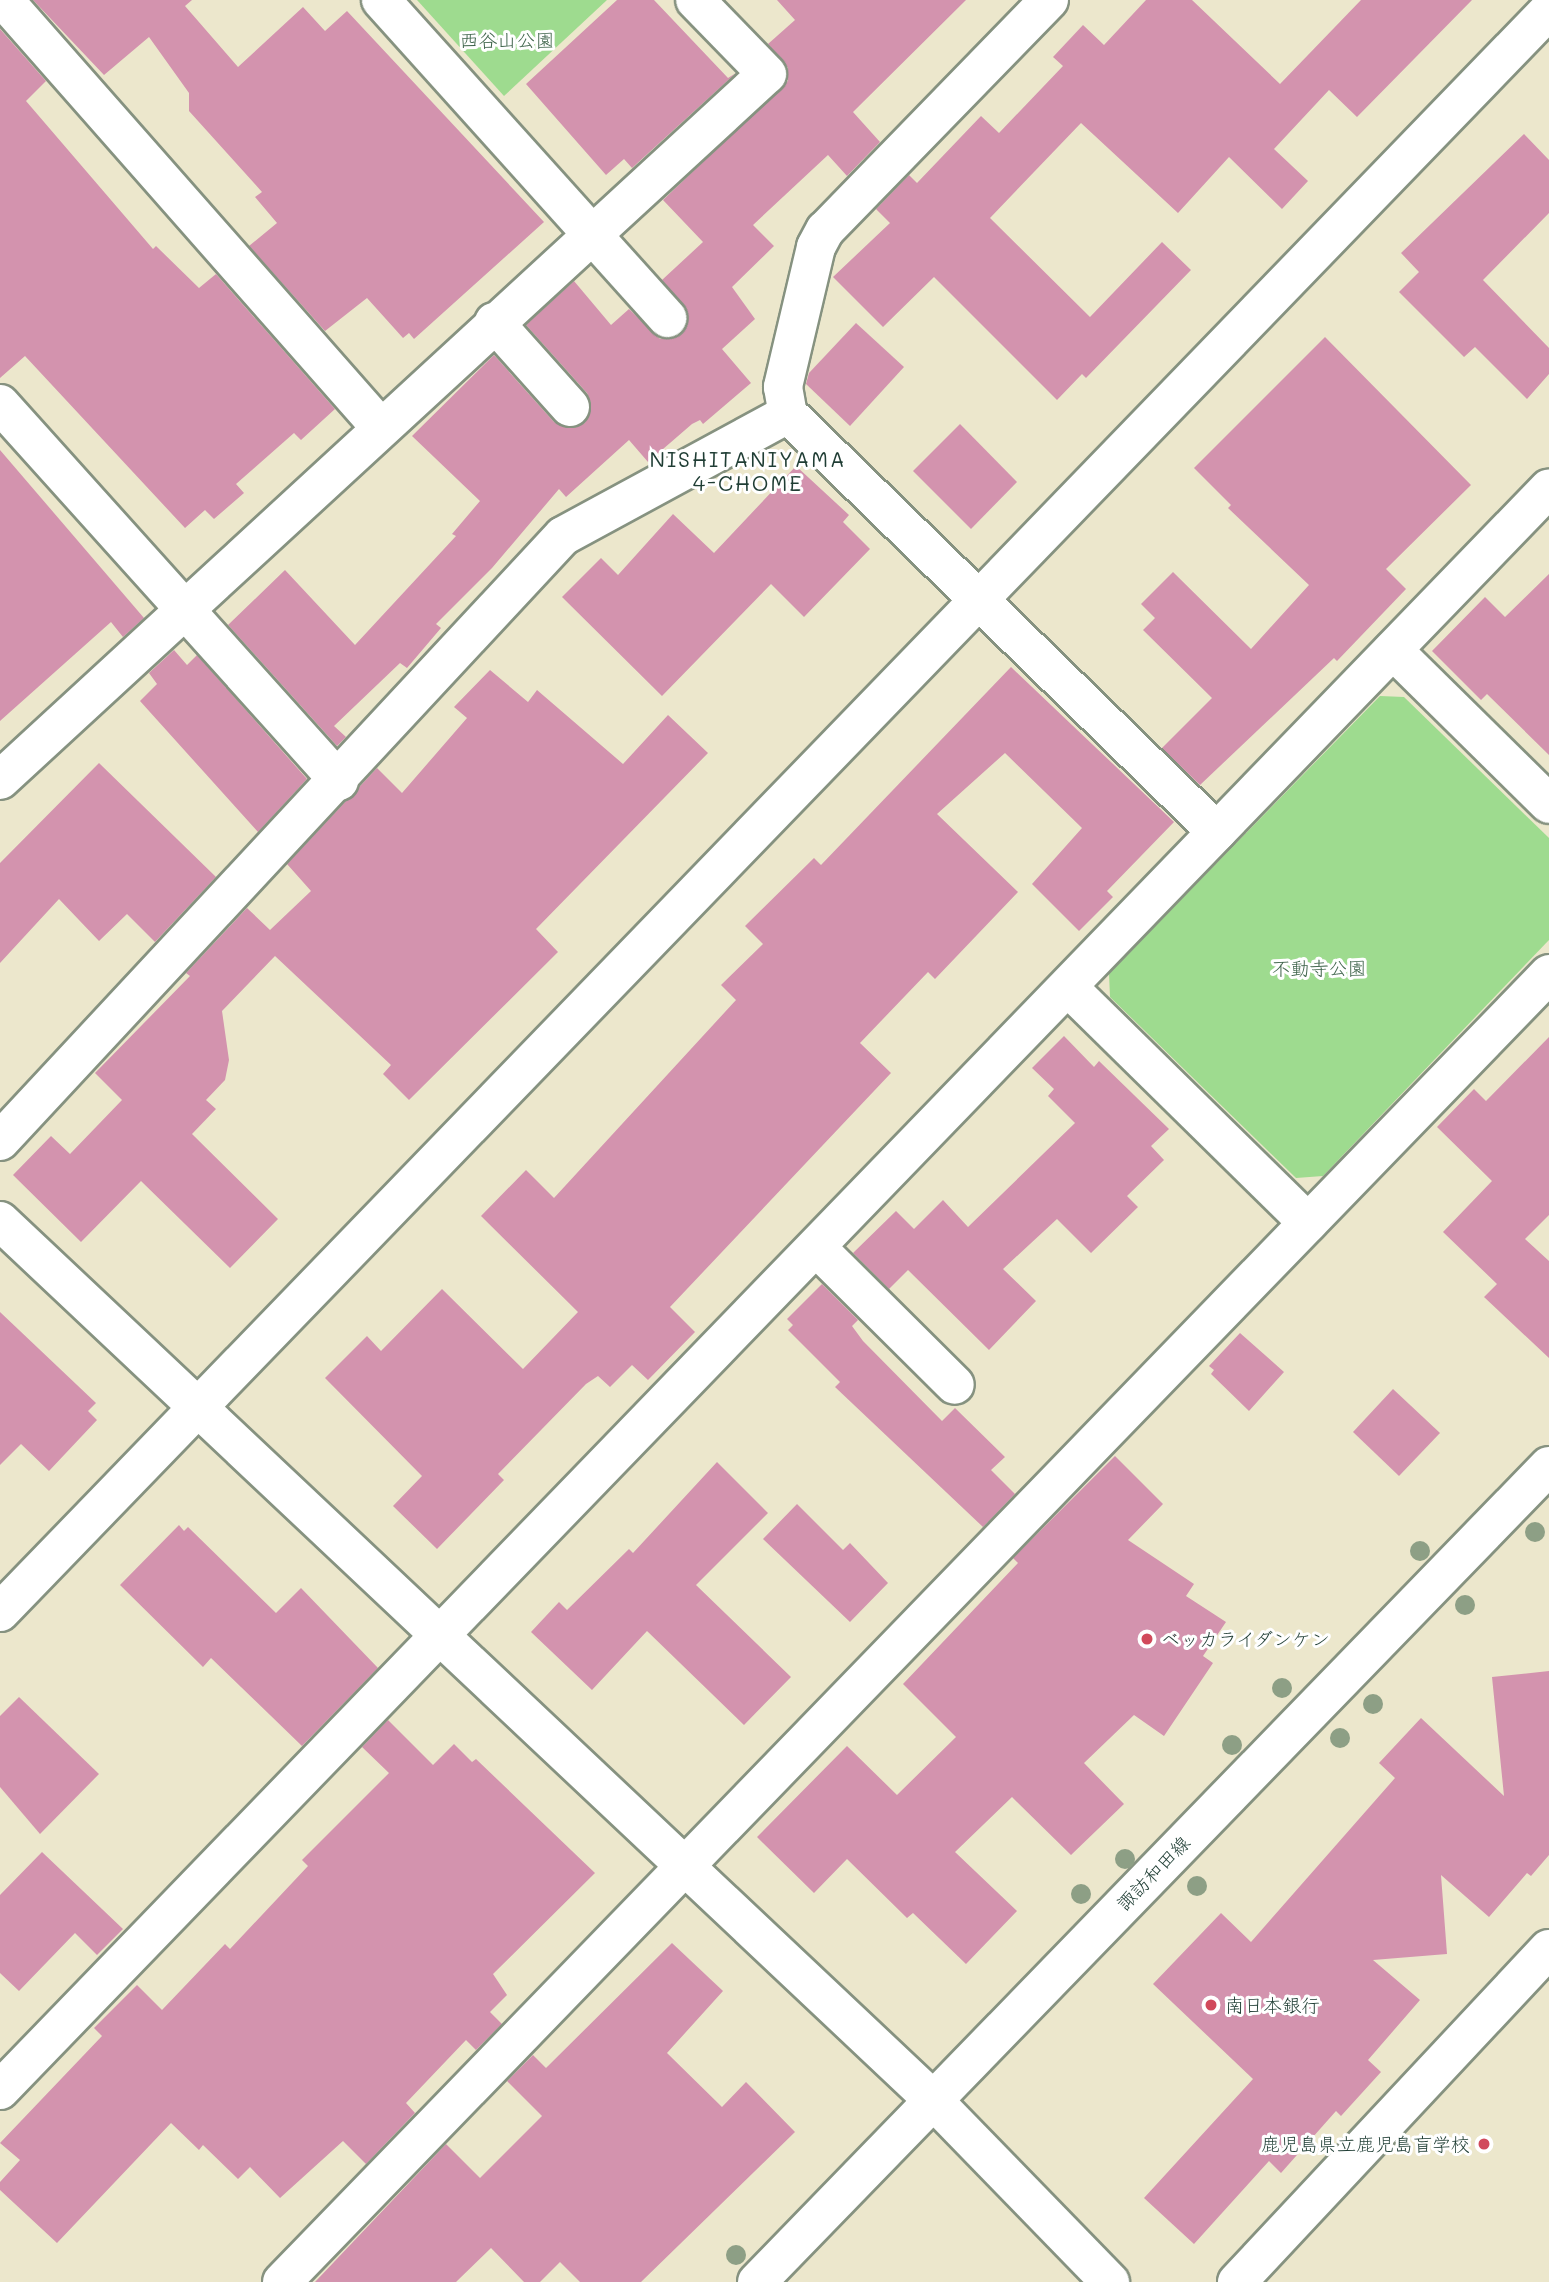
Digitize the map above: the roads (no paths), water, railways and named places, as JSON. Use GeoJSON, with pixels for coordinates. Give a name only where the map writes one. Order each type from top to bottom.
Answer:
{"type":"FeatureCollection","features":[{"type":"Feature","properties":{"kind":"street"},"geometry":{"type":"LineString","coordinates":[[4,0],[380,426]]}},
{"type":"Feature","properties":{"kind":"street"},"geometry":{"type":"LineString","coordinates":[[381,0],[667,318]]}},
{"type":"Feature","properties":{"kind":"street"},"geometry":{"type":"LineString","coordinates":[[0,780],[380,426],[767,74],[695,0]]}},
{"type":"Feature","properties":{"kind":"street"},"geometry":{"type":"LineString","coordinates":[[1049,0],[825,230],[816,247],[783,387],[788,414],[1217,832]]}},
{"type":"Feature","properties":{"kind":"street"},"geometry":{"type":"LineString","coordinates":[[0,1612],[1549,10]]}},
{"type":"Feature","properties":{"kind":"street"},"geometry":{"type":"LineString","coordinates":[[494,322],[570,407]]}},
{"type":"Feature","properties":{"kind":"street"},"geometry":{"type":"LineString","coordinates":[[0,404],[339,781]]}},
{"type":"Feature","properties":{"kind":"street"},"geometry":{"type":"LineString","coordinates":[[0,1141],[339,781],[563,536],[788,414]]}},
{"type":"Feature","properties":{"kind":"street"},"geometry":{"type":"LineString","coordinates":[[0,2090],[1069,988],[1549,488]]}},
{"type":"Feature","properties":{"kind":"street"},"geometry":{"type":"LineString","coordinates":[[1393,650],[1549,804]]}},
{"type":"Feature","properties":{"kind":"street"},"geometry":{"type":"LineString","coordinates":[[282,2282],[1549,974]]}},
{"type":"Feature","properties":{"kind":"street"},"geometry":{"type":"LineString","coordinates":[[1069,988],[1308,1223]]}},
{"type":"Feature","properties":{"kind":"street"},"geometry":{"type":"LineString","coordinates":[[0,1221],[199,1405],[933,2100],[1110,2282]]}},
{"type":"Feature","properties":{"kind":"street"},"geometry":{"type":"LineString","coordinates":[[817,1248],[955,1385]]}},
{"type":"Feature","properties":{"kind":"street","name":"諏訪和田線"},"geometry":{"type":"LineString","coordinates":[[757,2282],[1549,1466]]}},
{"type":"Feature","properties":{"kind":"street"},"geometry":{"type":"LineString","coordinates":[[1237,2282],[1549,1950]]}},
{"type":"Feature","properties":{"kind":"place","name":"ベッカライダンケン"},"geometry":{"type":"Point","coordinates":[1147,1639]}},
{"type":"Feature","properties":{"kind":"place","name":"南日本銀行"},"geometry":{"type":"Point","coordinates":[1211,2005]}},
{"type":"Feature","properties":{"kind":"place","name":"鹿児島県立鹿児島盲学校"},"geometry":{"type":"Point","coordinates":[1484,2144]}},
{"type":"Feature","properties":{"kind":"district","name":"NISHITANIYAMA 4-CHOME"},"geometry":{"type":"Point","coordinates":[748,471]}},
{"type":"Feature","properties":{"kind":"park label","name":"西谷山公園"},"geometry":{"type":"Point","coordinates":[507,40]}},
{"type":"Feature","properties":{"kind":"park label","name":"不動寺公園"},"geometry":{"type":"Point","coordinates":[1319,968]}}]}
